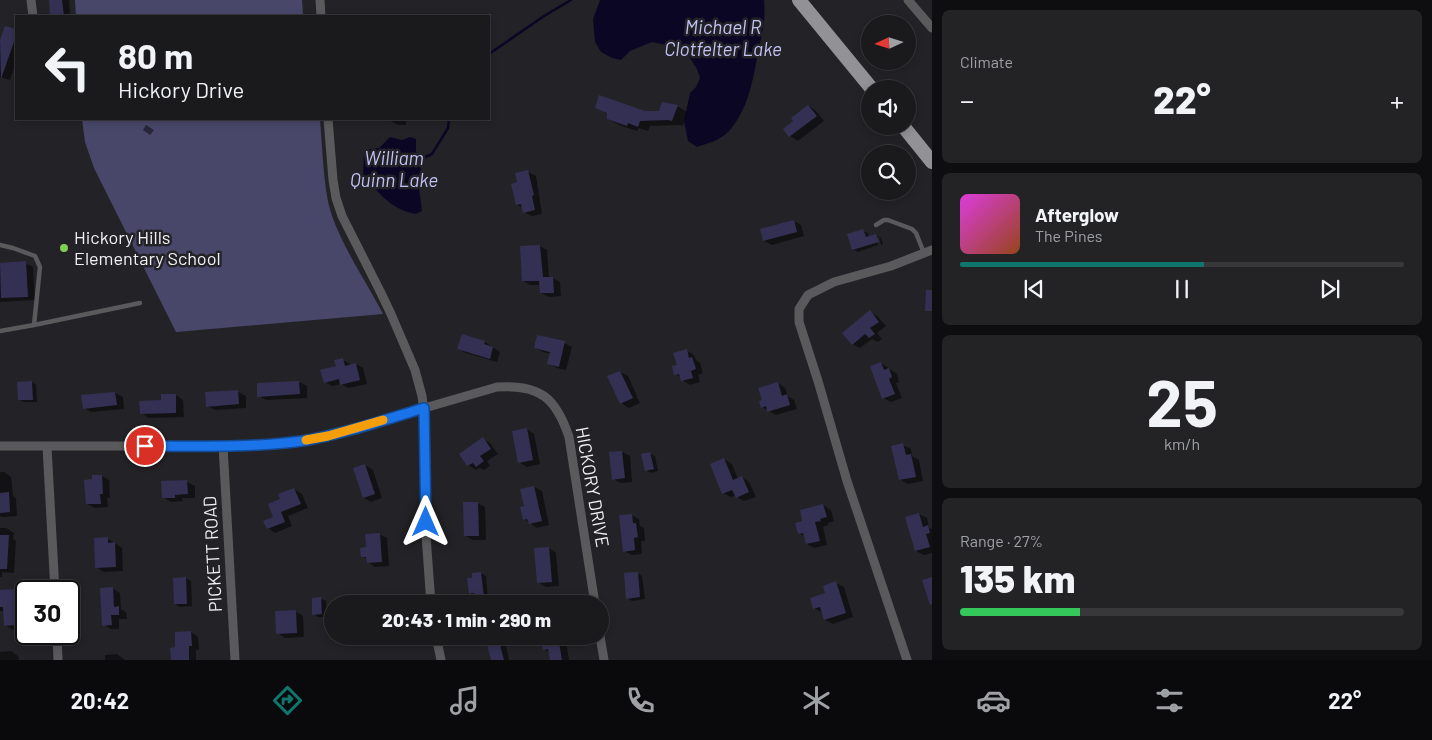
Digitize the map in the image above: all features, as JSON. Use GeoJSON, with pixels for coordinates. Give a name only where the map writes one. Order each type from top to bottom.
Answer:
{"type":"FeatureCollection","features":[{"type":"Feature","properties":{"kind":"main road"},"geometry":{"type":"LineString","coordinates":[[799,0],[865,80]]}},
{"type":"Feature","properties":{"kind":"main road"},"geometry":{"type":"LineString","coordinates":[[910,135],[932,162]]}},
{"type":"Feature","properties":{"kind":"street"},"geometry":{"type":"LineString","coordinates":[[31,0],[33,15]]}},
{"type":"Feature","properties":{"kind":"street"},"geometry":{"type":"LineString","coordinates":[[320,0],[322,15]]}},
{"type":"Feature","properties":{"kind":"street"},"geometry":{"type":"LineString","coordinates":[[908,0],[932,28]]}},
{"type":"Feature","properties":{"kind":"street"},"geometry":{"type":"LineString","coordinates":[[328,120],[336,198],[342,216],[380,291],[415,370],[424,408],[426,522],[430,595]]}},
{"type":"Feature","properties":{"kind":"street"},"geometry":{"type":"LineString","coordinates":[[907,660],[847,481],[799,322],[799,309],[808,295],[834,282],[891,266],[928,252]]}},
{"type":"Feature","properties":{"kind":"street","name":"HICKORY DRIVE"},"geometry":{"type":"LineString","coordinates":[[0,446],[223,446],[275,444],[328,436],[497,387],[512,386],[526,388],[550,400],[564,423],[569,438],[594,595]]}},
{"type":"Feature","properties":{"kind":"street"},"geometry":{"type":"LineString","coordinates":[[47,446],[53,580]]}},
{"type":"Feature","properties":{"kind":"street","name":"PICKETT ROAD"},"geometry":{"type":"LineString","coordinates":[[223,446],[235,660]]}},
{"type":"Feature","properties":{"kind":"street"},"geometry":{"type":"LineString","coordinates":[[57,645],[58,660]]}},
{"type":"Feature","properties":{"kind":"street"},"geometry":{"type":"LineString","coordinates":[[438,645],[441,660]]}},
{"type":"Feature","properties":{"kind":"street"},"geometry":{"type":"LineString","coordinates":[[602,645],[604,660]]}},
{"type":"Feature","properties":{"kind":"lane"},"geometry":{"type":"LineString","coordinates":[[876,225],[886,220],[912,229],[928,252]]}},
{"type":"Feature","properties":{"kind":"lane"},"geometry":{"type":"LineString","coordinates":[[0,246],[13,248],[34,256],[40,267],[34,325]]}},
{"type":"Feature","properties":{"kind":"lane"},"geometry":{"type":"LineString","coordinates":[[0,331],[140,303]]}},
{"type":"Feature","properties":{"kind":"shaded area"},"geometry":{"type":"Polygon","coordinates":[[[75,0],[302,0],[303,15],[76,15],[75,0]]]}},
{"type":"Feature","properties":{"kind":"shaded area"},"geometry":{"type":"Polygon","coordinates":[[[82,120],[320,120],[324,177],[330,211],[350,256],[383,314],[176,332],[94,168],[85,142],[82,120]]]}},
{"type":"Feature","properties":{"kind":"water","name":"Michael R Clotfelter Lake"},"geometry":{"type":"Polygon","coordinates":[[[600,0],[764,0],[763,26],[749,95],[735,124],[725,135],[697,147],[688,141],[684,121],[690,93],[696,87],[700,78],[697,69],[684,49],[652,42],[630,51],[621,60],[601,52],[595,42],[593,19],[600,0]]]}},
{"type":"Feature","properties":{"kind":"water","name":"William Quinn Lake"},"geometry":{"type":"Polygon","coordinates":[[[390,137],[402,140],[410,137],[416,139],[416,152],[421,159],[418,180],[422,211],[416,214],[407,212],[386,200],[363,175],[364,155],[369,149],[379,148],[390,137]]]}},
{"type":"Feature","properties":{"kind":"building"},"geometry":{"type":"Polygon","coordinates":[[[49,0],[62,0],[64,15],[50,15],[49,0]]]}},
{"type":"Feature","properties":{"kind":"building"},"geometry":{"type":"Polygon","coordinates":[[[5,26],[15,29],[15,39],[1,79],[0,40],[5,26]]]}},
{"type":"Feature","properties":{"kind":"building"},"geometry":{"type":"Polygon","coordinates":[[[599,95],[645,111],[659,111],[662,102],[678,105],[672,121],[640,121],[638,127],[628,123],[627,126],[607,119],[607,113],[595,108],[599,95]]]}},
{"type":"Feature","properties":{"kind":"building"},"geometry":{"type":"Polygon","coordinates":[[[808,105],[817,116],[789,137],[783,129],[793,121],[791,118],[808,105]]]}},
{"type":"Feature","properties":{"kind":"building"},"geometry":{"type":"Polygon","coordinates":[[[528,170],[534,195],[532,196],[535,210],[523,213],[521,204],[516,205],[511,184],[517,182],[515,173],[528,170]]]}},
{"type":"Feature","properties":{"kind":"building"},"geometry":{"type":"Polygon","coordinates":[[[794,220],[797,232],[763,241],[760,229],[794,220]]]}},
{"type":"Feature","properties":{"kind":"building"},"geometry":{"type":"Polygon","coordinates":[[[863,229],[866,237],[876,234],[879,242],[852,250],[847,234],[863,229]]]}},
{"type":"Feature","properties":{"kind":"building"},"geometry":{"type":"Polygon","coordinates":[[[540,245],[543,277],[553,277],[554,293],[540,293],[539,281],[522,281],[520,246],[540,245]]]}},
{"type":"Feature","properties":{"kind":"building"},"geometry":{"type":"Polygon","coordinates":[[[26,261],[28,297],[1,298],[0,263],[26,261]]]}},
{"type":"Feature","properties":{"kind":"building"},"geometry":{"type":"Polygon","coordinates":[[[926,290],[932,290],[932,311],[925,311],[926,290]]]}},
{"type":"Feature","properties":{"kind":"building"},"geometry":{"type":"Polygon","coordinates":[[[870,310],[879,322],[870,328],[875,334],[869,338],[865,334],[852,345],[842,333],[870,310]]]}},
{"type":"Feature","properties":{"kind":"building"},"geometry":{"type":"Polygon","coordinates":[[[462,334],[485,341],[484,344],[493,347],[490,359],[457,349],[462,334]]]}},
{"type":"Feature","properties":{"kind":"building"},"geometry":{"type":"Polygon","coordinates":[[[537,335],[565,341],[559,367],[547,364],[550,352],[534,348],[537,335]]]}},
{"type":"Feature","properties":{"kind":"building"},"geometry":{"type":"Polygon","coordinates":[[[687,349],[689,358],[692,357],[696,369],[691,371],[693,378],[681,381],[679,374],[674,375],[672,366],[677,365],[673,353],[687,349]]]}},
{"type":"Feature","properties":{"kind":"building"},"geometry":{"type":"Polygon","coordinates":[[[343,358],[345,366],[356,363],[360,380],[340,385],[339,379],[324,383],[320,370],[336,366],[334,360],[343,358]]]}},
{"type":"Feature","properties":{"kind":"building"},"geometry":{"type":"Polygon","coordinates":[[[881,362],[884,370],[889,368],[892,377],[889,379],[895,394],[882,399],[870,366],[881,362]]]}},
{"type":"Feature","properties":{"kind":"building"},"geometry":{"type":"Polygon","coordinates":[[[620,371],[633,398],[620,404],[607,376],[620,371]]]}},
{"type":"Feature","properties":{"kind":"building"},"geometry":{"type":"Polygon","coordinates":[[[32,381],[33,400],[18,400],[17,382],[32,381]]]}},
{"type":"Feature","properties":{"kind":"building"},"geometry":{"type":"Polygon","coordinates":[[[299,381],[300,394],[257,397],[257,383],[299,381]]]}},
{"type":"Feature","properties":{"kind":"building"},"geometry":{"type":"Polygon","coordinates":[[[778,382],[782,396],[787,394],[790,405],[767,412],[766,406],[761,408],[759,401],[762,400],[758,388],[778,382]]]}},
{"type":"Feature","properties":{"kind":"building"},"geometry":{"type":"Polygon","coordinates":[[[238,390],[239,404],[206,407],[205,392],[238,390]]]}},
{"type":"Feature","properties":{"kind":"building"},"geometry":{"type":"Polygon","coordinates":[[[115,392],[117,405],[83,409],[81,395],[115,392]]]}},
{"type":"Feature","properties":{"kind":"building"},"geometry":{"type":"Polygon","coordinates":[[[161,394],[176,394],[176,413],[140,414],[139,401],[161,400],[161,394]]]}},
{"type":"Feature","properties":{"kind":"building"},"geometry":{"type":"Polygon","coordinates":[[[527,428],[533,460],[518,463],[512,431],[527,428]]]}},
{"type":"Feature","properties":{"kind":"building"},"geometry":{"type":"Polygon","coordinates":[[[483,437],[491,449],[480,456],[484,461],[476,467],[473,463],[467,466],[459,454],[483,437]]]}},
{"type":"Feature","properties":{"kind":"building"},"geometry":{"type":"Polygon","coordinates":[[[903,443],[906,455],[911,454],[916,477],[899,480],[891,446],[903,443]]]}},
{"type":"Feature","properties":{"kind":"building"},"geometry":{"type":"Polygon","coordinates":[[[622,451],[625,478],[612,480],[609,452],[622,451]]]}},
{"type":"Feature","properties":{"kind":"building"},"geometry":{"type":"Polygon","coordinates":[[[650,452],[654,469],[645,471],[641,454],[650,452]]]}},
{"type":"Feature","properties":{"kind":"building"},"geometry":{"type":"Polygon","coordinates":[[[724,458],[733,480],[742,476],[749,492],[736,498],[732,490],[722,494],[710,464],[724,458]]]}},
{"type":"Feature","properties":{"kind":"building"},"geometry":{"type":"Polygon","coordinates":[[[365,464],[375,494],[363,498],[353,468],[365,464]]]}},
{"type":"Feature","properties":{"kind":"building"},"geometry":{"type":"Polygon","coordinates":[[[92,475],[102,475],[103,494],[100,494],[101,504],[86,504],[84,480],[92,479],[92,475]]]}},
{"type":"Feature","properties":{"kind":"building"},"geometry":{"type":"Polygon","coordinates":[[[187,480],[188,494],[175,495],[175,498],[162,498],[161,481],[187,480]]]}},
{"type":"Feature","properties":{"kind":"building"},"geometry":{"type":"Polygon","coordinates":[[[534,486],[542,521],[529,524],[527,519],[523,520],[520,507],[524,506],[520,489],[534,486]]]}},
{"type":"Feature","properties":{"kind":"building"},"geometry":{"type":"Polygon","coordinates":[[[294,488],[301,504],[281,512],[285,522],[267,529],[263,521],[273,517],[268,504],[280,499],[278,494],[294,488]]]}},
{"type":"Feature","properties":{"kind":"building"},"geometry":{"type":"Polygon","coordinates":[[[9,492],[10,512],[0,513],[0,493],[9,492]]]}},
{"type":"Feature","properties":{"kind":"building"},"geometry":{"type":"Polygon","coordinates":[[[463,502],[478,502],[479,536],[464,536],[463,502]]]}},
{"type":"Feature","properties":{"kind":"building"},"geometry":{"type":"Polygon","coordinates":[[[823,504],[827,517],[815,522],[820,541],[806,544],[803,533],[798,534],[795,523],[802,521],[800,510],[823,504]]]}},
{"type":"Feature","properties":{"kind":"building"},"geometry":{"type":"Polygon","coordinates":[[[919,513],[923,527],[928,525],[930,533],[926,534],[930,547],[915,551],[905,517],[919,513]]]}},
{"type":"Feature","properties":{"kind":"building"},"geometry":{"type":"Polygon","coordinates":[[[632,514],[633,523],[636,523],[638,537],[634,538],[635,550],[623,552],[619,515],[632,514]]]}},
{"type":"Feature","properties":{"kind":"building"},"geometry":{"type":"Polygon","coordinates":[[[380,533],[382,562],[367,563],[366,557],[361,557],[360,548],[366,547],[365,534],[380,533]]]}},
{"type":"Feature","properties":{"kind":"building"},"geometry":{"type":"Polygon","coordinates":[[[0,535],[9,535],[7,569],[0,569],[0,535]]]}},
{"type":"Feature","properties":{"kind":"building"},"geometry":{"type":"Polygon","coordinates":[[[108,537],[108,543],[115,542],[116,567],[95,568],[94,538],[108,537]]]}},
{"type":"Feature","properties":{"kind":"building"},"geometry":{"type":"Polygon","coordinates":[[[549,547],[552,582],[537,583],[534,548],[549,547]]]}},
{"type":"Feature","properties":{"kind":"building"},"geometry":{"type":"Polygon","coordinates":[[[481,572],[484,595],[469,594],[467,578],[472,578],[472,573],[481,572]]]}},
{"type":"Feature","properties":{"kind":"building"},"geometry":{"type":"Polygon","coordinates":[[[638,572],[640,597],[626,599],[624,573],[638,572]]]}},
{"type":"Feature","properties":{"kind":"building"},"geometry":{"type":"Polygon","coordinates":[[[186,577],[187,604],[174,604],[173,578],[186,577]]]}},
{"type":"Feature","properties":{"kind":"building"},"geometry":{"type":"Polygon","coordinates":[[[932,577],[932,604],[930,605],[922,580],[932,577]]]}},
{"type":"Feature","properties":{"kind":"building"},"geometry":{"type":"Polygon","coordinates":[[[836,581],[846,613],[824,620],[820,607],[813,609],[810,598],[825,593],[823,586],[836,581]]]}},
{"type":"Feature","properties":{"kind":"building"},"geometry":{"type":"Polygon","coordinates":[[[113,587],[114,607],[119,606],[119,615],[111,615],[112,625],[102,626],[100,588],[113,587]]]}},
{"type":"Feature","properties":{"kind":"building"},"geometry":{"type":"Polygon","coordinates":[[[15,589],[15,625],[4,626],[3,607],[0,607],[0,590],[15,589]]]}},
{"type":"Feature","properties":{"kind":"building"},"geometry":{"type":"Polygon","coordinates":[[[321,597],[322,614],[312,615],[312,598],[321,597]]]}},
{"type":"Feature","properties":{"kind":"building"},"geometry":{"type":"Polygon","coordinates":[[[296,610],[297,633],[276,634],[275,611],[296,610]]]}},
{"type":"Feature","properties":{"kind":"building"},"geometry":{"type":"Polygon","coordinates":[[[191,631],[192,646],[189,646],[189,660],[171,660],[170,648],[175,647],[175,632],[191,631]]]}},
{"type":"Feature","properties":{"kind":"building"},"geometry":{"type":"Polygon","coordinates":[[[487,645],[500,645],[504,660],[491,660],[487,645]]]}},
{"type":"Feature","properties":{"kind":"building"},"geometry":{"type":"Polygon","coordinates":[[[542,645],[560,645],[562,660],[550,660],[548,649],[543,650],[542,645]]]}},
{"type":"Feature","properties":{"kind":"waterway"},"geometry":{"type":"LineString","coordinates":[[490,53],[571,0]]}},
{"type":"Feature","properties":{"kind":"waterway"},"geometry":{"type":"LineString","coordinates":[[421,159],[432,154],[448,128],[449,120]]}},
{"type":"Feature","properties":{"kind":"slow traffic"},"geometry":{"type":"LineString","coordinates":[[306,440],[328,436],[383,420]]}},
{"type":"Feature","properties":{"kind":"place","name":"Hickory Hills Elementary School"},"geometry":{"type":"Point","coordinates":[64,248]}},
{"type":"Feature","properties":{"kind":"route"},"geometry":{"type":"LineString","coordinates":[[145,446],[223,446],[302,441],[328,436],[424,408],[426,522]]}}]}
